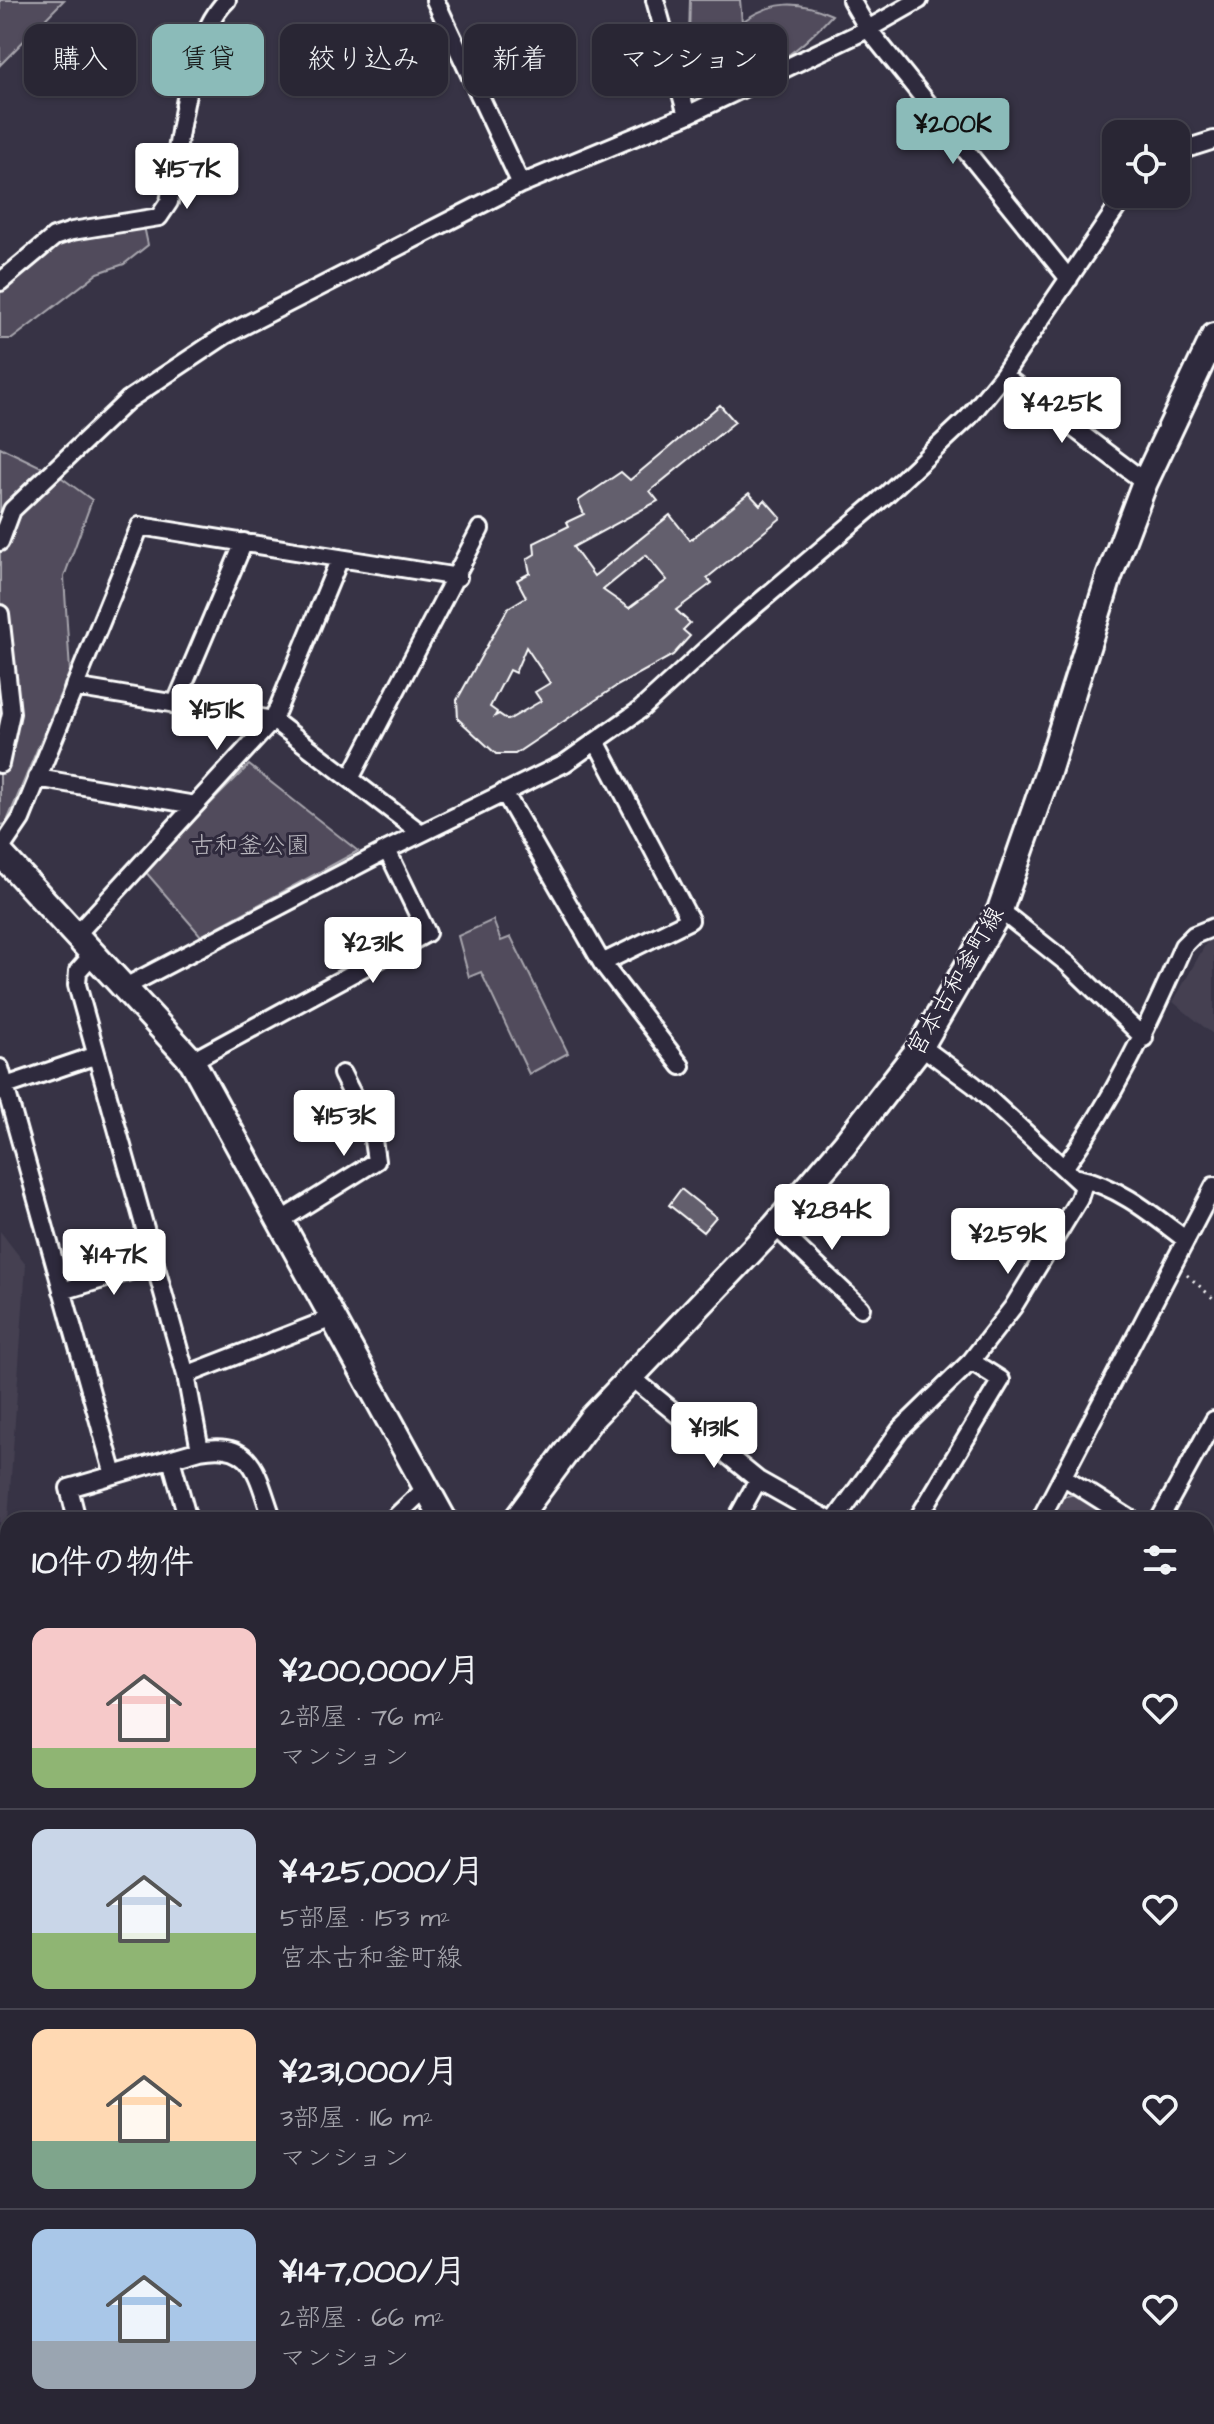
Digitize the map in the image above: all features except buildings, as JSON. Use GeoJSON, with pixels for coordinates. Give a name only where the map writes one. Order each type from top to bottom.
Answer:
{"type":"FeatureCollection","features":[{"type":"Feature","properties":{"kind":"street"},"geometry":{"type":"LineString","coordinates":[[0,282],[54,237],[72,231],[159,217],[169,202],[198,50],[214,13],[227,0]]}},
{"type":"Feature","properties":{"kind":"street"},"geometry":{"type":"LineString","coordinates":[[435,0],[521,184]]}},
{"type":"Feature","properties":{"kind":"street"},"geometry":{"type":"LineString","coordinates":[[655,0],[687,115]]}},
{"type":"Feature","properties":{"kind":"street"},"geometry":{"type":"LineString","coordinates":[[851,0],[868,29],[1069,279]]}},
{"type":"Feature","properties":{"kind":"street"},"geometry":{"type":"LineString","coordinates":[[0,542],[12,510],[128,400],[224,336],[521,184],[687,115],[868,29],[919,0]]}},
{"type":"Feature","properties":{"kind":"street"},"geometry":{"type":"LineString","coordinates":[[1190,148],[1214,140]]}},
{"type":"Feature","properties":{"kind":"street"},"geometry":{"type":"LineString","coordinates":[[125,987],[387,850],[565,763],[640,710],[736,622],[887,494],[969,417],[1003,375],[1117,208]]}},
{"type":"Feature","properties":{"kind":"street","name":"宮本古和釜町線"},"geometry":{"type":"LineString","coordinates":[[522,1512],[591,1419],[775,1226],[845,1144],[921,1046],[1000,910],[1049,769],[1109,577],[1145,482],[1214,336]]}},
{"type":"Feature","properties":{"kind":"street"},"geometry":{"type":"LineString","coordinates":[[1003,375],[1145,482]]}},
{"type":"Feature","properties":{"kind":"street"},"geometry":{"type":"LineString","coordinates":[[440,1512],[192,1061],[0,851],[21,819],[140,526],[458,577]]}},
{"type":"Feature","properties":{"kind":"street"},"geometry":{"type":"LineString","coordinates":[[351,777],[458,577],[480,529]]}},
{"type":"Feature","properties":{"kind":"street"},"geometry":{"type":"LineString","coordinates":[[175,705],[244,542]]}},
{"type":"Feature","properties":{"kind":"street"},"geometry":{"type":"LineString","coordinates":[[76,935],[273,720],[340,558]]}},
{"type":"Feature","properties":{"kind":"street"},"geometry":{"type":"LineString","coordinates":[[0,614],[11,713],[0,764]]}},
{"type":"Feature","properties":{"kind":"street"},"geometry":{"type":"LineString","coordinates":[[74,687],[273,720],[421,833]]}},
{"type":"Feature","properties":{"kind":"street"},"geometry":{"type":"LineString","coordinates":[[596,741],[690,920],[602,963]]}},
{"type":"Feature","properties":{"kind":"street"},"geometry":{"type":"LineString","coordinates":[[37,778],[195,805]]}},
{"type":"Feature","properties":{"kind":"street"},"geometry":{"type":"LineString","coordinates":[[504,792],[602,963],[681,1066]]}},
{"type":"Feature","properties":{"kind":"street"},"geometry":{"type":"LineString","coordinates":[[192,1061],[427,933],[387,850]]}},
{"type":"Feature","properties":{"kind":"street"},"geometry":{"type":"LineString","coordinates":[[1000,910],[1068,964],[1144,1038]]}},
{"type":"Feature","properties":{"kind":"street"},"geometry":{"type":"LineString","coordinates":[[1071,1173],[1091,1130],[1144,1038],[1183,946],[1194,935],[1214,927]]}},
{"type":"Feature","properties":{"kind":"street"},"geometry":{"type":"LineString","coordinates":[[93,954],[78,971],[77,985],[94,1056],[186,1375],[200,1450]]}},
{"type":"Feature","properties":{"kind":"street"},"geometry":{"type":"LineString","coordinates":[[838,1512],[900,1430],[971,1361],[1013,1307],[1079,1199],[1083,1186],[974,1085],[921,1046]]}},
{"type":"Feature","properties":{"kind":"street"},"geometry":{"type":"LineString","coordinates":[[2,1087],[94,1056]]}},
{"type":"Feature","properties":{"kind":"street"},"geometry":{"type":"LineString","coordinates":[[0,1068],[2,1087],[114,1475]]}},
{"type":"Feature","properties":{"kind":"street"},"geometry":{"type":"LineString","coordinates":[[280,1221],[376,1161],[372,1133],[342,1074]]}},
{"type":"Feature","properties":{"kind":"street"},"geometry":{"type":"LineString","coordinates":[[1071,1173],[1098,1182],[1148,1212],[1186,1240]]}},
{"type":"Feature","properties":{"kind":"street"},"geometry":{"type":"LineString","coordinates":[[1044,1512],[1214,1186]]}},
{"type":"Feature","properties":{"kind":"street"},"geometry":{"type":"LineString","coordinates":[[775,1226],[861,1308]]}},
{"type":"Feature","properties":{"kind":"street"},"geometry":{"type":"LineString","coordinates":[[62,1291],[154,1264]]}},
{"type":"Feature","properties":{"kind":"street"},"geometry":{"type":"LineString","coordinates":[[186,1375],[335,1317]]}},
{"type":"Feature","properties":{"kind":"street"},"geometry":{"type":"LineString","coordinates":[[922,1512],[1001,1380],[971,1361]]}},
{"type":"Feature","properties":{"kind":"street"},"geometry":{"type":"LineString","coordinates":[[630,1376],[758,1480],[817,1512]]}},
{"type":"Feature","properties":{"kind":"street"},"geometry":{"type":"LineString","coordinates":[[1163,1512],[1214,1420]]}},
{"type":"Feature","properties":{"kind":"street"},"geometry":{"type":"LineString","coordinates":[[75,1512],[69,1488],[220,1446],[244,1454],[253,1467],[270,1512]]}},
{"type":"Feature","properties":{"kind":"street"},"geometry":{"type":"LineString","coordinates":[[171,1459],[186,1512]]}},
{"type":"Feature","properties":{"kind":"street"},"geometry":{"type":"LineString","coordinates":[[1064,1477],[1119,1512]]}},
{"type":"Feature","properties":{"kind":"street"},"geometry":{"type":"LineString","coordinates":[[740,1512],[758,1480]]}},
{"type":"Feature","properties":{"kind":"street"},"geometry":{"type":"LineString","coordinates":[[400,1512],[426,1488]]}},
{"type":"Feature","properties":{"kind":"path"},"geometry":{"type":"LineString","coordinates":[[1175,1263],[1214,1299]]}},
{"type":"Feature","properties":{"kind":"shaded area"},"geometry":{"type":"Polygon","coordinates":[[[1214,931],[1214,1035],[1173,1002],[1214,931]]]}},
{"type":"Feature","properties":{"kind":"shaded area"},"geometry":{"type":"Polygon","coordinates":[[[0,1231],[26,1265],[9,1512],[0,1512],[0,1231]]]}},
{"type":"Feature","properties":{"kind":"green space"},"geometry":{"type":"Polygon","coordinates":[[[0,0],[64,0],[40,24],[24,24],[24,41],[0,65],[0,0]]]}},
{"type":"Feature","properties":{"kind":"green space"},"geometry":{"type":"Polygon","coordinates":[[[690,0],[740,0],[742,22],[764,10],[786,5],[808,7],[832,15],[787,56],[787,24],[689,24],[690,0]]]}},
{"type":"Feature","properties":{"kind":"green space"},"geometry":{"type":"Polygon","coordinates":[[[144,226],[148,245],[124,264],[98,273],[12,339],[0,339],[0,287],[57,240],[144,226]]]}},
{"type":"Feature","properties":{"kind":"green space"},"geometry":{"type":"Polygon","coordinates":[[[0,447],[58,475],[92,500],[64,577],[70,671],[6,824],[0,825],[0,447]]]}},
{"type":"Feature","properties":{"kind":"green space","name":"古和釜公園"},"geometry":{"type":"Polygon","coordinates":[[[249,765],[358,851],[201,936],[144,870],[249,765]]]}},
{"type":"Feature","properties":{"kind":"green space"},"geometry":{"type":"Polygon","coordinates":[[[493,920],[501,941],[511,937],[568,1053],[529,1074],[481,972],[469,977],[458,936],[493,920]]]}},
{"type":"Feature","properties":{"kind":"green space"},"geometry":{"type":"Polygon","coordinates":[[[1076,1494],[1104,1512],[1053,1512],[1061,1497],[1076,1494]]]}}]}
